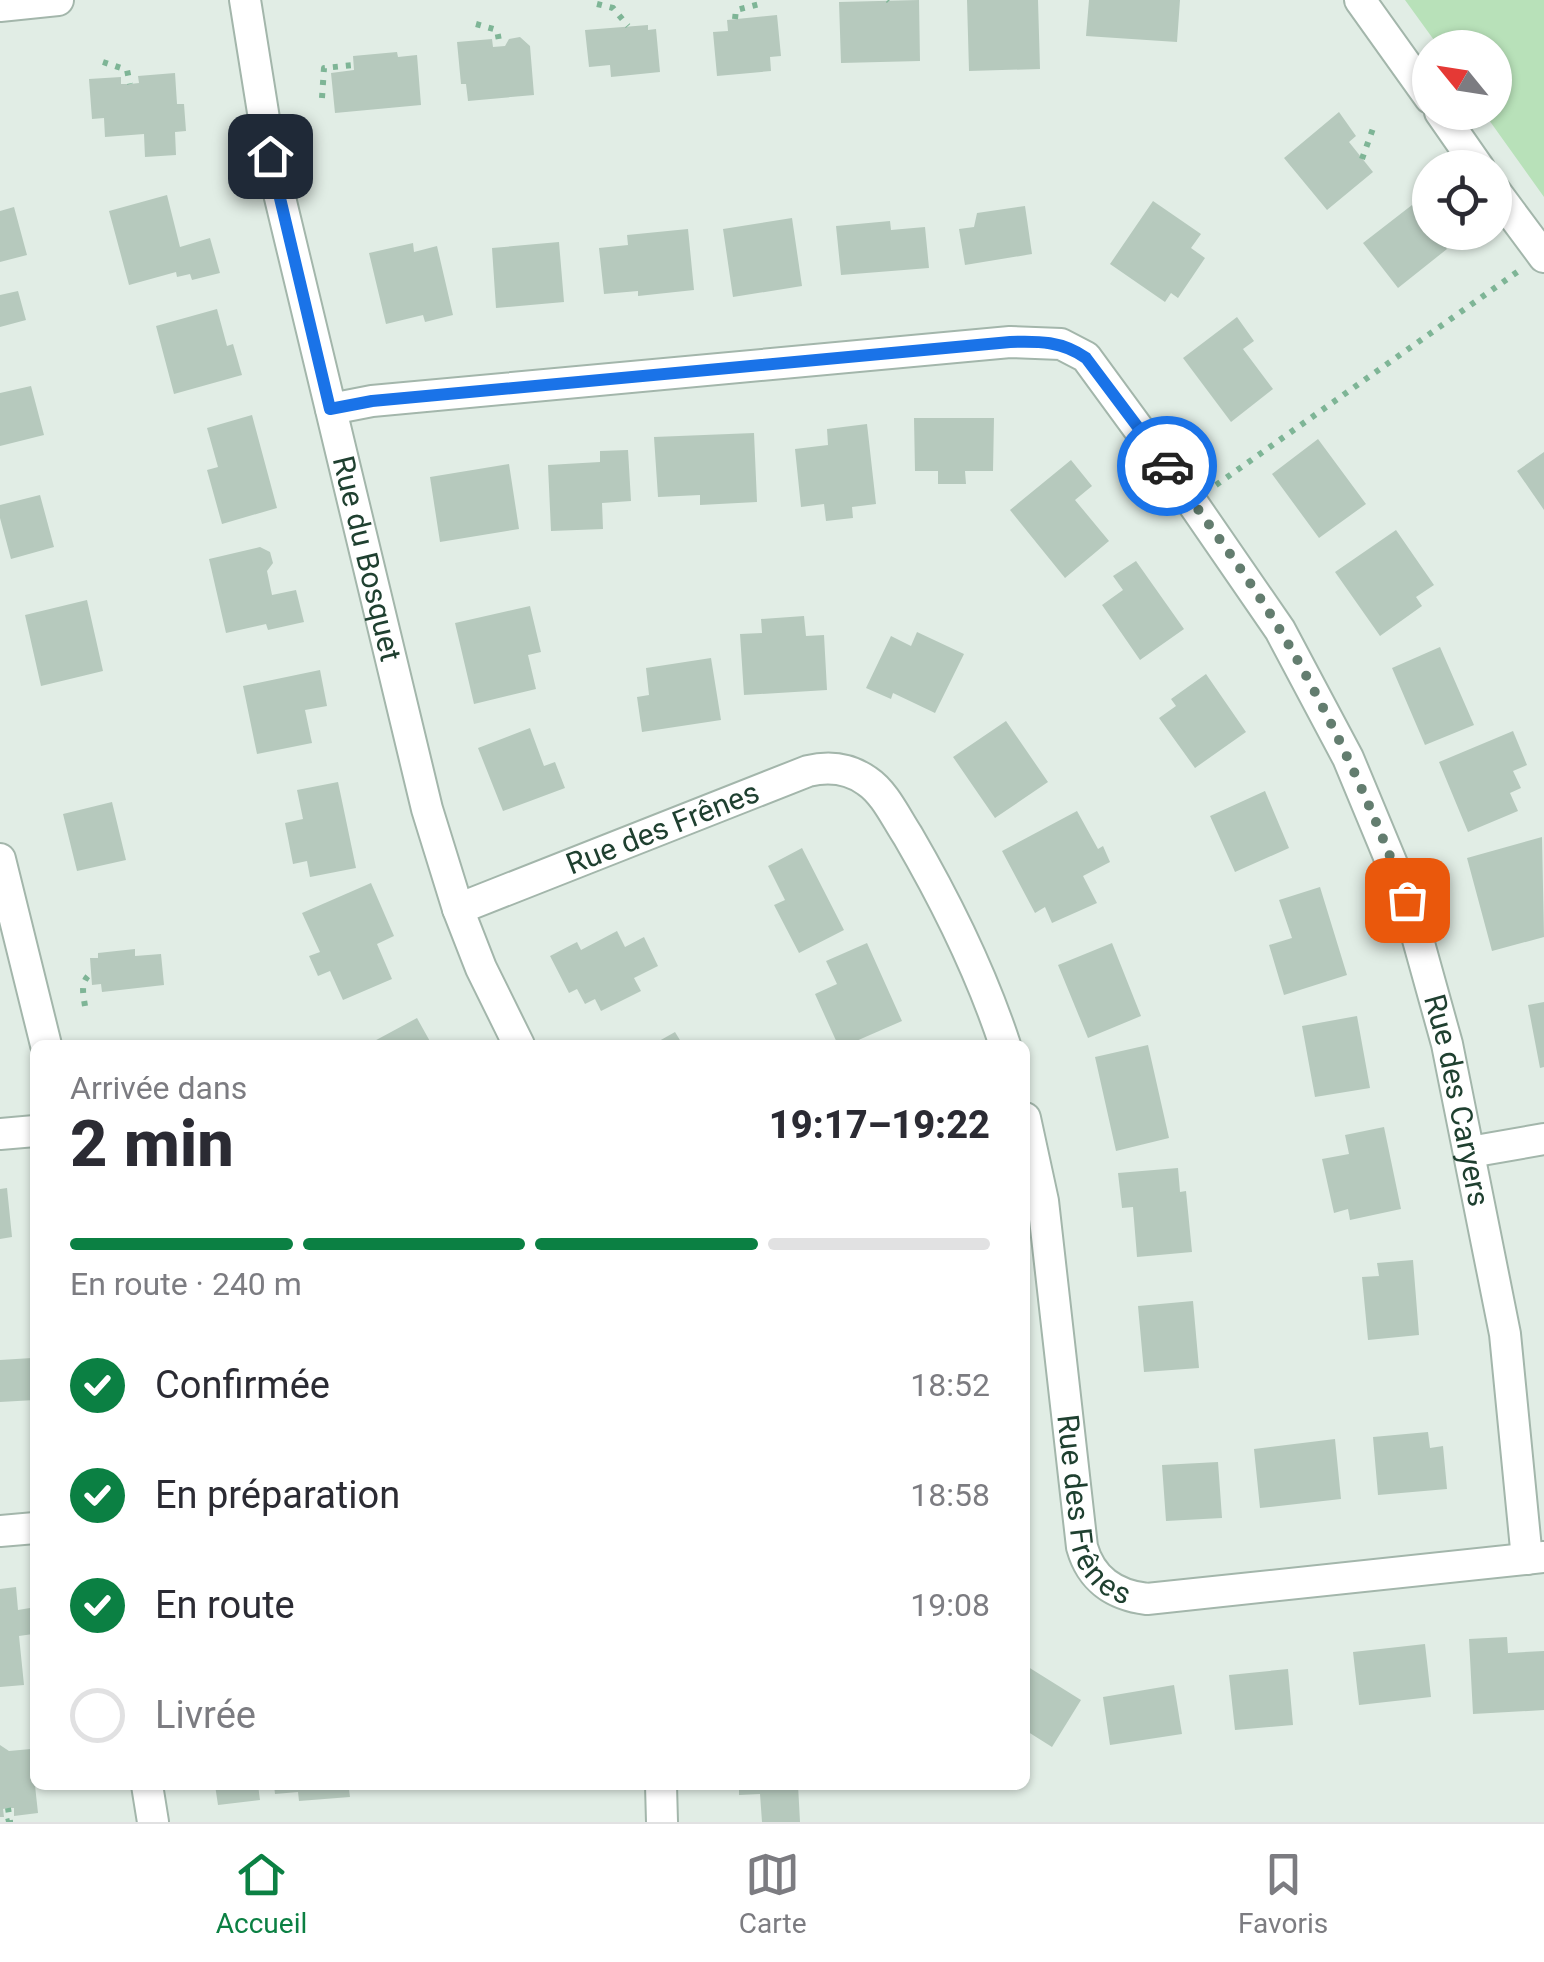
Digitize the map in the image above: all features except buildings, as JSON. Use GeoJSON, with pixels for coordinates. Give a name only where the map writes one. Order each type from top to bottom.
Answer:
{"type":"FeatureCollection","features":[{"type":"Feature","properties":{"kind":"street"},"geometry":{"type":"LineString","coordinates":[[0,6],[58,0]]}},
{"type":"Feature","properties":{"kind":"street","name":"Rue du Bosquet"},"geometry":{"type":"LineString","coordinates":[[245,0],[266,140],[400,707],[458,910],[481,968],[517,1040]]}},
{"type":"Feature","properties":{"kind":"street"},"geometry":{"type":"LineString","coordinates":[[1360,0],[1412,73]]}},
{"type":"Feature","properties":{"kind":"street"},"geometry":{"type":"LineString","coordinates":[[1512,221],[1535,262]]}},
{"type":"Feature","properties":{"kind":"street","name":"Rue des Caryers"},"geometry":{"type":"LineString","coordinates":[[330,409],[372,401],[1010,342],[1047,342],[1073,349],[1103,376],[1259,598],[1297,660],[1348,758],[1407,900],[1447,1044],[1470,1152],[1505,1334],[1536,1558]]}},
{"type":"Feature","properties":{"kind":"street","name":"Rue des Frênes"},"geometry":{"type":"LineString","coordinates":[[458,910],[808,771],[840,769],[870,782],[880,792],[911,842],[964,941],[1003,1040]]}},
{"type":"Feature","properties":{"kind":"street"},"geometry":{"type":"LineString","coordinates":[[0,860],[45,1040]]}},
{"type":"Feature","properties":{"kind":"street"},"geometry":{"type":"LineString","coordinates":[[0,1134],[30,1131]]}},
{"type":"Feature","properties":{"kind":"street"},"geometry":{"type":"LineString","coordinates":[[1470,1152],[1544,1139]]}},
{"type":"Feature","properties":{"kind":"street","name":"Rue des Frênes"},"geometry":{"type":"LineString","coordinates":[[1030,1141],[1043,1202],[1082,1547],[1098,1578],[1118,1592],[1147,1598],[1536,1558]]}},
{"type":"Feature","properties":{"kind":"street"},"geometry":{"type":"LineString","coordinates":[[0,1531],[30,1528]]}},
{"type":"Feature","properties":{"kind":"street"},"geometry":{"type":"LineString","coordinates":[[148,1790],[153,1822]]}},
{"type":"Feature","properties":{"kind":"street"},"geometry":{"type":"LineString","coordinates":[[661,1790],[662,1822]]}},
{"type":"Feature","properties":{"kind":"path"},"geometry":{"type":"LineString","coordinates":[[598,4],[613,8],[628,26]]}},
{"type":"Feature","properties":{"kind":"path"},"geometry":{"type":"LineString","coordinates":[[734,19],[736,10],[760,4]]}},
{"type":"Feature","properties":{"kind":"path"},"geometry":{"type":"LineString","coordinates":[[476,24],[498,30],[500,46]]}},
{"type":"Feature","properties":{"kind":"path"},"geometry":{"type":"LineString","coordinates":[[103,62],[127,70],[130,84]]}},
{"type":"Feature","properties":{"kind":"path"},"geometry":{"type":"LineString","coordinates":[[322,98],[324,68],[354,64]]}},
{"type":"Feature","properties":{"kind":"path"},"geometry":{"type":"LineString","coordinates":[[1362,159],[1375,124]]}},
{"type":"Feature","properties":{"kind":"path"},"geometry":{"type":"LineString","coordinates":[[1210,490],[1535,262]]}},
{"type":"Feature","properties":{"kind":"path"},"geometry":{"type":"LineString","coordinates":[[84,1006],[84,978],[91,973]]}},
{"type":"Feature","properties":{"kind":"path"},"geometry":{"type":"LineString","coordinates":[[6,1822],[10,1821],[8,1808]]}},
{"type":"Feature","properties":{"kind":"green space"},"geometry":{"type":"Polygon","coordinates":[[[1405,0],[1544,0],[1544,197],[1496,130],[1512,130],[1512,30],[1427,30],[1405,0]]]}},
{"type":"Feature","properties":{"kind":"way so far"},"geometry":{"type":"LineString","coordinates":[[1167,466],[1297,660],[1348,758],[1407,900]]}},
{"type":"Feature","properties":{"kind":"route"},"geometry":{"type":"LineString","coordinates":[[270,156],[330,409],[372,401],[1010,342],[1047,342],[1061,344],[1086,358],[1167,466]]}}]}
